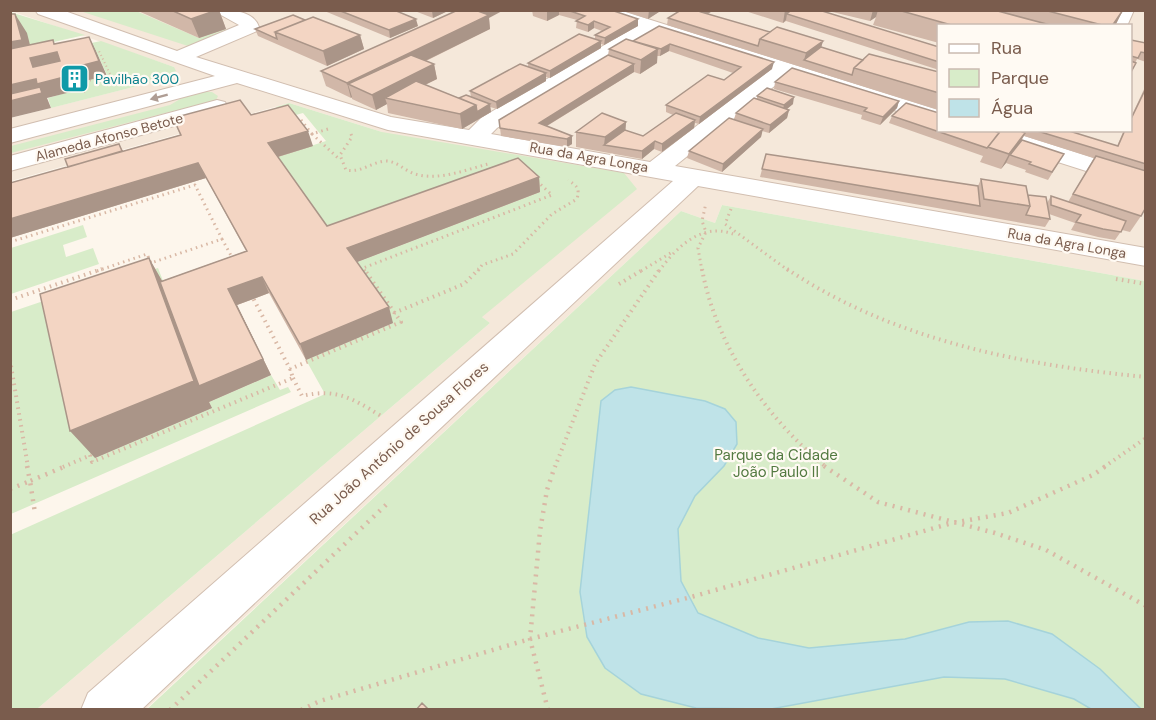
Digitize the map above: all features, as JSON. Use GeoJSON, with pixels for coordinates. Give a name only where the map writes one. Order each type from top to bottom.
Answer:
{"type":"FeatureCollection","features":[{"type":"Feature","properties":{"kind":"street","name":"Rua da Agra Longa"},"geometry":{"type":"LineString","coordinates":[[44,10],[236,77],[289,100],[388,123],[656,169],[700,189],[1146,257]]}},
{"type":"Feature","properties":{"kind":"street"},"geometry":{"type":"LineString","coordinates":[[178,58],[250,27],[249,23],[221,10]]}},
{"type":"Feature","properties":{"kind":"street"},"geometry":{"type":"LineString","coordinates":[[599,10],[937,116]]}},
{"type":"Feature","properties":{"kind":"street"},"geometry":{"type":"LineString","coordinates":[[474,138],[489,123],[676,10]]}},
{"type":"Feature","properties":{"kind":"street"},"geometry":{"type":"LineString","coordinates":[[1118,24],[1125,10]]}},
{"type":"Feature","properties":{"kind":"street"},"geometry":{"type":"LineString","coordinates":[[656,169],[784,68]]}},
{"type":"Feature","properties":{"kind":"street","name":"Alameda Afonso Betote"},"geometry":{"type":"LineString","coordinates":[[10,136],[236,77]]}},
{"type":"Feature","properties":{"kind":"street","name":"Alameda Afonso Betote"},"geometry":{"type":"LineString","coordinates":[[10,164],[289,100],[313,83]]}},
{"type":"Feature","properties":{"kind":"street"},"geometry":{"type":"LineString","coordinates":[[987,132],[1146,183]]}},
{"type":"Feature","properties":{"kind":"street","name":"Rua João António de Sousa Flores"},"geometry":{"type":"LineString","coordinates":[[105,710],[700,189]]}},
{"type":"Feature","properties":{"kind":"path"},"geometry":{"type":"LineString","coordinates":[[77,93],[87,91],[83,82],[111,76],[98,49]]}},
{"type":"Feature","properties":{"kind":"path"},"geometry":{"type":"LineString","coordinates":[[289,100],[312,134],[340,159],[346,170],[352,172],[386,161],[393,162],[412,173],[438,176],[490,164]]}},
{"type":"Feature","properties":{"kind":"path"},"geometry":{"type":"LineString","coordinates":[[312,134],[334,128]]}},
{"type":"Feature","properties":{"kind":"path"},"geometry":{"type":"LineString","coordinates":[[340,159],[340,155],[352,136],[347,130]]}},
{"type":"Feature","properties":{"kind":"path"},"geometry":{"type":"LineString","coordinates":[[290,369],[401,322],[363,268],[552,195],[529,174]]}},
{"type":"Feature","properties":{"kind":"path"},"geometry":{"type":"LineString","coordinates":[[394,313],[464,284],[482,265],[513,254],[523,246],[552,214],[577,199],[577,186],[563,177]]}},
{"type":"Feature","properties":{"kind":"path"},"geometry":{"type":"LineString","coordinates":[[10,242],[195,185],[238,269]]}},
{"type":"Feature","properties":{"kind":"path"},"geometry":{"type":"LineString","coordinates":[[700,189],[702,221],[706,232],[698,249],[704,280],[722,334],[750,382],[779,423],[824,466],[878,502],[995,533],[1046,550],[1146,606]]}},
{"type":"Feature","properties":{"kind":"path"},"geometry":{"type":"LineString","coordinates":[[730,208],[725,224],[736,235],[778,265],[823,293],[915,331],[1012,358],[1104,374],[1146,377]]}},
{"type":"Feature","properties":{"kind":"path"},"geometry":{"type":"LineString","coordinates":[[618,284],[685,242],[706,232],[725,231],[736,235]]}},
{"type":"Feature","properties":{"kind":"path"},"geometry":{"type":"LineString","coordinates":[[10,300],[147,254],[151,263],[222,239]]}},
{"type":"Feature","properties":{"kind":"path"},"geometry":{"type":"LineString","coordinates":[[548,710],[530,639],[540,531],[547,490],[564,440],[595,364],[637,300],[674,251]]}},
{"type":"Feature","properties":{"kind":"path"},"geometry":{"type":"LineString","coordinates":[[248,289],[302,396],[317,392],[338,392],[389,421]]}},
{"type":"Feature","properties":{"kind":"path"},"geometry":{"type":"LineString","coordinates":[[10,360],[35,513]]}},
{"type":"Feature","properties":{"kind":"path"},"geometry":{"type":"LineString","coordinates":[[10,489],[92,454],[92,462],[293,378]]}},
{"type":"Feature","properties":{"kind":"path"},"geometry":{"type":"LineString","coordinates":[[301,710],[320,701],[530,639],[690,597],[952,523],[1008,513],[1093,475],[1146,438]]}},
{"type":"Feature","properties":{"kind":"path"},"geometry":{"type":"LineString","coordinates":[[170,710],[394,497]]}},
{"type":"Feature","properties":{"kind":"shaded area"},"geometry":{"type":"Polygon","coordinates":[[[11,11],[1145,11],[1145,281],[722,205],[715,223],[681,211],[146,709],[37,709],[490,323],[482,317],[382,132],[289,103],[11,181],[11,118],[161,80],[174,74],[174,67],[11,11]]]}},
{"type":"Feature","properties":{"kind":"green space"},"geometry":{"type":"Polygon","coordinates":[[[80,11],[136,11],[199,38],[226,29],[233,32],[191,47],[80,11]]]}},
{"type":"Feature","properties":{"kind":"green space"},"geometry":{"type":"Polygon","coordinates":[[[10,12],[85,35],[31,47],[11,36],[10,12]]]}},
{"type":"Feature","properties":{"kind":"green space"},"geometry":{"type":"Polygon","coordinates":[[[101,41],[174,67],[176,71],[161,80],[51,108],[48,98],[83,88],[80,82],[107,75],[96,51],[33,55],[101,41]]]}},
{"type":"Feature","properties":{"kind":"green space"},"geometry":{"type":"Polygon","coordinates":[[[212,92],[218,96],[215,102],[186,110],[173,111],[11,153],[11,146],[170,105],[187,95],[212,92]]]}},
{"type":"Feature","properties":{"kind":"green space"},"geometry":{"type":"Polygon","coordinates":[[[289,103],[382,132],[624,173],[637,189],[482,317],[490,323],[37,709],[11,709],[10,535],[325,394],[306,360],[393,323],[352,264],[540,192],[332,242],[274,158],[326,141],[303,113],[285,118],[276,107],[289,103]]]}},
{"type":"Feature","properties":{"kind":"green space","name":"Parque da Cidade João Paulo II"},"geometry":{"type":"Polygon","coordinates":[[[722,205],[1145,281],[1145,709],[146,710],[681,211],[715,223],[722,205]]]}},
{"type":"Feature","properties":{"kind":"green space"},"geometry":{"type":"Polygon","coordinates":[[[83,225],[87,237],[63,245],[66,257],[93,248],[99,264],[11,294],[11,248],[83,225]]]}},
{"type":"Feature","properties":{"kind":"green space"},"geometry":{"type":"Polygon","coordinates":[[[158,268],[165,286],[95,458],[212,408],[209,402],[271,375],[280,390],[288,387],[291,392],[11,514],[11,312],[126,273],[129,277],[158,268]]]}},
{"type":"Feature","properties":{"kind":"water"},"geometry":{"type":"Polygon","coordinates":[[[631,387],[705,401],[725,409],[736,422],[737,444],[724,466],[695,496],[678,529],[681,581],[698,613],[758,638],[809,648],[905,639],[969,622],[1008,621],[1052,634],[1100,669],[1141,709],[1091,709],[1074,699],[1005,679],[944,677],[771,709],[696,708],[641,694],[605,668],[587,637],[580,592],[601,401],[615,390],[631,387]]]}},
{"type":"Feature","properties":{"kind":"building"},"geometry":{"type":"Polygon","coordinates":[[[171,10],[217,10],[191,19],[171,10]]]}},
{"type":"Feature","properties":{"kind":"building"},"geometry":{"type":"Polygon","coordinates":[[[338,10],[394,10],[416,19],[389,30],[338,10]]]}},
{"type":"Feature","properties":{"kind":"building"},"geometry":{"type":"Polygon","coordinates":[[[458,10],[475,10],[489,15],[347,83],[321,71],[458,10]]]}},
{"type":"Feature","properties":{"kind":"building"},"geometry":{"type":"Polygon","coordinates":[[[567,10],[611,10],[638,19],[605,38],[595,35],[610,27],[594,21],[588,25],[576,21],[585,16],[567,10]]]}},
{"type":"Feature","properties":{"kind":"building"},"geometry":{"type":"Polygon","coordinates":[[[681,10],[704,10],[701,12],[770,32],[760,39],[758,46],[668,18],[681,10]]]}},
{"type":"Feature","properties":{"kind":"building"},"geometry":{"type":"Polygon","coordinates":[[[791,10],[819,10],[937,46],[937,61],[787,14],[791,10]]]}},
{"type":"Feature","properties":{"kind":"building"},"geometry":{"type":"Polygon","coordinates":[[[898,10],[994,10],[1046,24],[948,24],[898,10]]]}},
{"type":"Feature","properties":{"kind":"building"},"geometry":{"type":"Polygon","coordinates":[[[1044,10],[1123,10],[1113,24],[1098,24],[1044,10]]]}},
{"type":"Feature","properties":{"kind":"building"},"geometry":{"type":"Polygon","coordinates":[[[10,14],[15,14],[22,40],[10,42],[10,14]]]}},
{"type":"Feature","properties":{"kind":"building"},"geometry":{"type":"Polygon","coordinates":[[[293,15],[305,20],[275,32],[277,39],[255,29],[293,15]]]}},
{"type":"Feature","properties":{"kind":"building"},"geometry":{"type":"Polygon","coordinates":[[[313,17],[360,35],[323,51],[275,32],[313,17]]]}},
{"type":"Feature","properties":{"kind":"building"},"geometry":{"type":"Polygon","coordinates":[[[659,26],[774,62],[700,117],[666,105],[708,75],[724,80],[741,67],[670,44],[661,49],[633,41],[659,26]]]}},
{"type":"Feature","properties":{"kind":"building"},"geometry":{"type":"Polygon","coordinates":[[[777,27],[823,41],[806,53],[760,39],[777,27]]]}},
{"type":"Feature","properties":{"kind":"building"},"geometry":{"type":"Polygon","coordinates":[[[579,34],[601,41],[550,71],[528,63],[579,34]]]}},
{"type":"Feature","properties":{"kind":"building"},"geometry":{"type":"Polygon","coordinates":[[[89,37],[99,61],[72,68],[75,74],[68,76],[37,84],[36,79],[10,85],[10,49],[53,40],[54,44],[89,37]],[[57,52],[30,58],[33,67],[60,61],[57,52]]]}},
{"type":"Feature","properties":{"kind":"building"},"geometry":{"type":"Polygon","coordinates":[[[626,39],[658,49],[641,60],[609,49],[626,39]]]}},
{"type":"Feature","properties":{"kind":"building"},"geometry":{"type":"Polygon","coordinates":[[[1132,40],[1146,43],[1146,53],[1141,52],[1138,58],[1132,56],[1132,40]]]}},
{"type":"Feature","properties":{"kind":"building"},"geometry":{"type":"Polygon","coordinates":[[[821,47],[863,60],[854,68],[852,75],[804,60],[821,47]]]}},
{"type":"Feature","properties":{"kind":"building"},"geometry":{"type":"Polygon","coordinates":[[[869,54],[937,71],[937,92],[854,68],[869,54]]]}},
{"type":"Feature","properties":{"kind":"building"},"geometry":{"type":"Polygon","coordinates":[[[411,55],[434,64],[372,95],[348,84],[411,55]]]}},
{"type":"Feature","properties":{"kind":"building"},"geometry":{"type":"Polygon","coordinates":[[[608,55],[634,64],[539,123],[572,136],[567,139],[500,128],[499,120],[608,55]]]}},
{"type":"Feature","properties":{"kind":"building"},"geometry":{"type":"Polygon","coordinates":[[[520,64],[546,73],[496,102],[470,91],[520,64]]]}},
{"type":"Feature","properties":{"kind":"building"},"geometry":{"type":"Polygon","coordinates":[[[792,68],[899,101],[883,117],[864,111],[867,108],[775,82],[792,68]]]}},
{"type":"Feature","properties":{"kind":"building"},"geometry":{"type":"Polygon","coordinates":[[[416,81],[476,105],[460,114],[385,98],[416,81]]]}},
{"type":"Feature","properties":{"kind":"building"},"geometry":{"type":"Polygon","coordinates":[[[40,87],[42,93],[10,101],[10,94],[40,87]]]}},
{"type":"Feature","properties":{"kind":"building"},"geometry":{"type":"Polygon","coordinates":[[[767,88],[794,97],[784,105],[757,96],[767,88]]]}},
{"type":"Feature","properties":{"kind":"building"},"geometry":{"type":"Polygon","coordinates":[[[1146,88],[1146,164],[1041,132],[1072,132],[1118,146],[1124,132],[1132,132],[1132,117],[1146,88]]]}},
{"type":"Feature","properties":{"kind":"building"},"geometry":{"type":"Polygon","coordinates":[[[466,95],[490,104],[477,112],[476,105],[459,98],[466,95]]]}},
{"type":"Feature","properties":{"kind":"building"},"geometry":{"type":"Polygon","coordinates":[[[754,98],[789,110],[770,125],[736,113],[754,98]]]}},
{"type":"Feature","properties":{"kind":"building"},"geometry":{"type":"Polygon","coordinates":[[[240,100],[251,115],[288,105],[308,131],[268,143],[327,226],[518,158],[539,177],[347,248],[389,307],[300,344],[262,277],[228,289],[263,359],[199,386],[160,282],[247,251],[198,163],[10,219],[10,183],[181,135],[173,118],[240,100]]]}},
{"type":"Feature","properties":{"kind":"building"},"geometry":{"type":"Polygon","coordinates":[[[906,103],[937,112],[937,131],[892,116],[906,103]]]}},
{"type":"Feature","properties":{"kind":"building"},"geometry":{"type":"Polygon","coordinates":[[[602,113],[626,122],[605,137],[576,132],[602,113]]]}},
{"type":"Feature","properties":{"kind":"building"},"geometry":{"type":"Polygon","coordinates":[[[676,113],[695,120],[662,144],[655,141],[642,151],[604,145],[625,130],[643,136],[676,113]]]}},
{"type":"Feature","properties":{"kind":"building"},"geometry":{"type":"Polygon","coordinates":[[[729,118],[763,129],[723,164],[689,151],[729,118]]]}},
{"type":"Feature","properties":{"kind":"building"},"geometry":{"type":"Polygon","coordinates":[[[940,132],[999,133],[987,148],[940,132]]]}},
{"type":"Feature","properties":{"kind":"building"},"geometry":{"type":"Polygon","coordinates":[[[999,132],[1025,133],[1009,154],[988,147],[999,132]]]}},
{"type":"Feature","properties":{"kind":"building"},"geometry":{"type":"Polygon","coordinates":[[[1022,140],[1064,154],[1052,172],[1010,155],[1022,140]]]}},
{"type":"Feature","properties":{"kind":"building"},"geometry":{"type":"Polygon","coordinates":[[[119,144],[122,151],[68,167],[65,159],[119,144]]]}},
{"type":"Feature","properties":{"kind":"building"},"geometry":{"type":"Polygon","coordinates":[[[766,154],[978,186],[980,206],[762,169],[766,154]]]}},
{"type":"Feature","properties":{"kind":"building"},"geometry":{"type":"Polygon","coordinates":[[[1096,156],[1146,171],[1146,207],[1141,216],[1073,194],[1096,156]]]}},
{"type":"Feature","properties":{"kind":"building"},"geometry":{"type":"Polygon","coordinates":[[[981,179],[1026,186],[1030,206],[984,199],[981,179]]]}},
{"type":"Feature","properties":{"kind":"building"},"geometry":{"type":"Polygon","coordinates":[[[1028,195],[1046,197],[1050,219],[1026,215],[1030,206],[1028,195]]]}},
{"type":"Feature","properties":{"kind":"building"},"geometry":{"type":"Polygon","coordinates":[[[1051,196],[1126,221],[1121,232],[1076,222],[1081,215],[1051,205],[1051,196]]]}},
{"type":"Feature","properties":{"kind":"building"},"geometry":{"type":"Polygon","coordinates":[[[149,258],[194,381],[70,431],[40,294],[149,258]]]}},
{"type":"Feature","properties":{"kind":"building"},"geometry":{"type":"Polygon","coordinates":[[[422,703],[429,710],[416,710],[422,703]]]}},
{"type":"Feature","properties":{"kind":"place","name":"Pavilhão 300"},"geometry":{"type":"Point","coordinates":[74,79]}}]}
